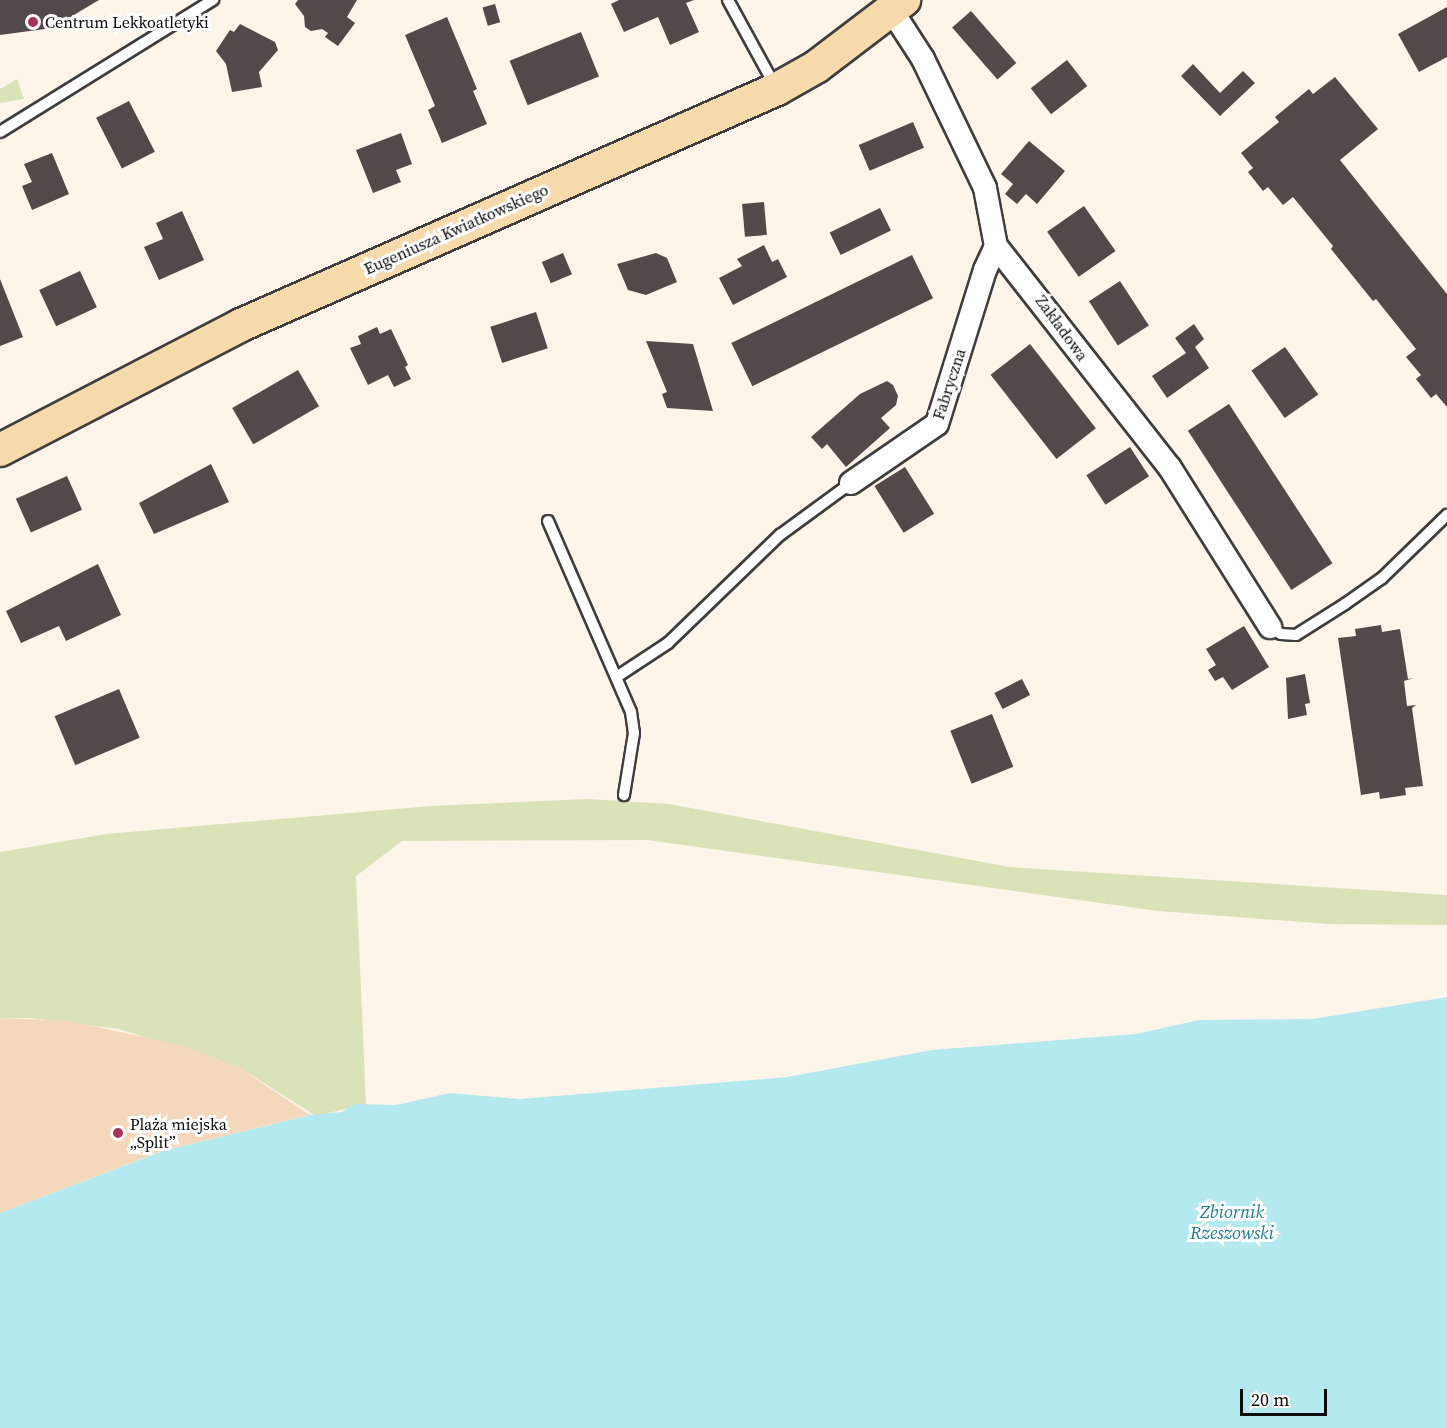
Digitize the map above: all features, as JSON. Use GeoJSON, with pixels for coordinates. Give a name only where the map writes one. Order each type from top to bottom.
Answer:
{"type":"FeatureCollection","features":[{"type":"Feature","properties":{"kind":"street","name":"Eugeniusza Kwiatkowskiego"},"geometry":{"type":"LineString","coordinates":[[0,450],[241,325],[777,89],[816,67],[898,6]]}},
{"type":"Feature","properties":{"kind":"street","name":"Zakładowa"},"geometry":{"type":"LineString","coordinates":[[898,6],[985,188],[996,246],[1170,468],[1270,627]]}},
{"type":"Feature","properties":{"kind":"street","name":"Fabryczna"},"geometry":{"type":"LineString","coordinates":[[850,483],[938,424],[985,270],[996,246]]}},
{"type":"Feature","properties":{"kind":"lane"},"geometry":{"type":"LineString","coordinates":[[0,132],[213,0]]}},
{"type":"Feature","properties":{"kind":"lane"},"geometry":{"type":"LineString","coordinates":[[728,0],[777,89]]}},
{"type":"Feature","properties":{"kind":"lane"},"geometry":{"type":"LineString","coordinates":[[618,676],[668,643],[780,535],[850,483]]}},
{"type":"Feature","properties":{"kind":"lane"},"geometry":{"type":"LineString","coordinates":[[1270,627],[1281,634],[1296,635],[1345,604],[1382,578],[1447,515]]}},
{"type":"Feature","properties":{"kind":"lane"},"geometry":{"type":"LineString","coordinates":[[548,521],[618,676],[631,712],[634,733],[624,795]]}},
{"type":"Feature","properties":{"kind":"green space"},"geometry":{"type":"Polygon","coordinates":[[[17,79],[24,99],[0,103],[0,89],[17,79]]]}},
{"type":"Feature","properties":{"kind":"green space"},"geometry":{"type":"Polygon","coordinates":[[[589,799],[669,804],[1010,867],[1447,895],[1447,925],[1328,924],[1158,911],[647,840],[402,841],[356,876],[366,1104],[316,1116],[240,1068],[119,1029],[31,1018],[0,1018],[0,852],[106,834],[431,806],[589,799]]]}},
{"type":"Feature","properties":{"kind":"sand","name":"Plaża miejska „Split”"},"geometry":{"type":"Polygon","coordinates":[[[0,1018],[70,1021],[180,1045],[240,1068],[310,1115],[162,1151],[0,1213],[0,1018]]]}},
{"type":"Feature","properties":{"kind":"water","name":"Zbiornik Rzeszowski"},"geometry":{"type":"Polygon","coordinates":[[[1447,997],[1447,1428],[0,1428],[0,1213],[163,1151],[310,1115],[342,1112],[354,1104],[396,1105],[450,1093],[520,1099],[787,1077],[932,1050],[1136,1034],[1199,1020],[1313,1019],[1447,997]]]}},
{"type":"Feature","properties":{"kind":"building","name":"Centrum Lekkoatletyki"},"geometry":{"type":"Polygon","coordinates":[[[0,0],[99,0],[52,28],[0,35],[0,0]]]}},
{"type":"Feature","properties":{"kind":"building"},"geometry":{"type":"Polygon","coordinates":[[[298,0],[357,0],[347,17],[355,23],[338,46],[325,37],[328,33],[322,29],[311,31],[305,27],[304,16],[295,4],[298,0]]]}},
{"type":"Feature","properties":{"kind":"building"},"geometry":{"type":"Polygon","coordinates":[[[619,0],[694,0],[686,3],[699,32],[670,45],[658,17],[624,32],[611,4],[619,0]]]}},
{"type":"Feature","properties":{"kind":"building"},"geometry":{"type":"Polygon","coordinates":[[[495,4],[500,22],[488,26],[483,8],[495,4]]]}},
{"type":"Feature","properties":{"kind":"building"},"geometry":{"type":"Polygon","coordinates":[[[1447,7],[1447,57],[1419,72],[1398,34],[1447,7]]]}},
{"type":"Feature","properties":{"kind":"building"},"geometry":{"type":"Polygon","coordinates":[[[971,11],[1016,63],[997,79],[952,27],[971,11]]]}},
{"type":"Feature","properties":{"kind":"building"},"geometry":{"type":"Polygon","coordinates":[[[447,17],[477,89],[473,91],[487,124],[442,143],[428,110],[435,106],[405,35],[447,17]]]}},
{"type":"Feature","properties":{"kind":"building"},"geometry":{"type":"Polygon","coordinates":[[[240,24],[275,42],[278,50],[259,72],[262,87],[232,92],[226,64],[216,51],[230,30],[234,32],[240,24]]]}},
{"type":"Feature","properties":{"kind":"building"},"geometry":{"type":"Polygon","coordinates":[[[581,32],[599,77],[528,105],[510,61],[581,32]]]}},
{"type":"Feature","properties":{"kind":"building"},"geometry":{"type":"Polygon","coordinates":[[[1067,60],[1087,86],[1051,114],[1031,88],[1067,60]]]}},
{"type":"Feature","properties":{"kind":"building"},"geometry":{"type":"Polygon","coordinates":[[[1193,64],[1220,93],[1243,71],[1255,83],[1220,116],[1181,76],[1193,64]]]}},
{"type":"Feature","properties":{"kind":"building"},"geometry":{"type":"Polygon","coordinates":[[[1335,77],[1378,129],[1340,160],[1447,294],[1447,407],[1436,394],[1431,398],[1416,379],[1421,375],[1406,357],[1416,349],[1376,299],[1373,301],[1331,249],[1333,246],[1293,197],[1283,205],[1268,187],[1263,191],[1248,172],[1253,168],[1241,153],[1279,122],[1275,117],[1309,89],[1313,94],[1335,77]]]}},
{"type":"Feature","properties":{"kind":"building"},"geometry":{"type":"Polygon","coordinates":[[[129,101],[155,152],[122,169],[96,118],[129,101]]]}},
{"type":"Feature","properties":{"kind":"building"},"geometry":{"type":"Polygon","coordinates":[[[913,122],[924,148],[870,171],[859,145],[913,122]]]}},
{"type":"Feature","properties":{"kind":"building"},"geometry":{"type":"Polygon","coordinates":[[[401,133],[412,164],[396,170],[401,182],[373,193],[356,150],[401,133]]]}},
{"type":"Feature","properties":{"kind":"building"},"geometry":{"type":"Polygon","coordinates":[[[1029,141],[1065,171],[1037,204],[1026,194],[1017,204],[1005,194],[1013,184],[1001,174],[1029,141]]]}},
{"type":"Feature","properties":{"kind":"building"},"geometry":{"type":"Polygon","coordinates":[[[52,153],[69,194],[32,210],[22,186],[32,182],[24,164],[52,153]]]}},
{"type":"Feature","properties":{"kind":"building"},"geometry":{"type":"Polygon","coordinates":[[[764,202],[767,235],[745,237],[742,204],[764,202]]]}},
{"type":"Feature","properties":{"kind":"building"},"geometry":{"type":"Polygon","coordinates":[[[1084,206],[1116,251],[1079,277],[1047,232],[1084,206]]]}},
{"type":"Feature","properties":{"kind":"building"},"geometry":{"type":"Polygon","coordinates":[[[880,208],[891,230],[841,255],[830,233],[880,208]]]}},
{"type":"Feature","properties":{"kind":"building"},"geometry":{"type":"Polygon","coordinates":[[[182,211],[204,260],[159,280],[144,247],[163,239],[156,223],[182,211]]]}},
{"type":"Feature","properties":{"kind":"building"},"geometry":{"type":"Polygon","coordinates":[[[764,245],[772,262],[778,259],[787,277],[733,305],[719,278],[742,266],[737,259],[764,245]]]}},
{"type":"Feature","properties":{"kind":"building"},"geometry":{"type":"Polygon","coordinates":[[[563,253],[572,274],[551,283],[542,262],[563,253]]]}},
{"type":"Feature","properties":{"kind":"building"},"geometry":{"type":"Polygon","coordinates":[[[656,253],[667,258],[677,282],[646,295],[628,290],[617,264],[656,253]]]}},
{"type":"Feature","properties":{"kind":"building"},"geometry":{"type":"Polygon","coordinates":[[[912,255],[933,298],[752,386],[731,343],[912,255]]]}},
{"type":"Feature","properties":{"kind":"building"},"geometry":{"type":"Polygon","coordinates":[[[80,271],[97,307],[56,326],[39,290],[80,271]]]}},
{"type":"Feature","properties":{"kind":"building"},"geometry":{"type":"Polygon","coordinates":[[[0,279],[23,337],[0,346],[0,279]]]}},
{"type":"Feature","properties":{"kind":"building"},"geometry":{"type":"Polygon","coordinates":[[[1120,281],[1149,325],[1118,346],[1089,301],[1120,281]]]}},
{"type":"Feature","properties":{"kind":"building"},"geometry":{"type":"Polygon","coordinates":[[[536,312],[548,348],[502,363],[490,327],[536,312]]]}},
{"type":"Feature","properties":{"kind":"building"},"geometry":{"type":"Polygon","coordinates":[[[1194,324],[1204,339],[1195,347],[1209,368],[1167,398],[1152,376],[1186,353],[1175,338],[1194,324]]]}},
{"type":"Feature","properties":{"kind":"building"},"geometry":{"type":"Polygon","coordinates":[[[377,327],[380,334],[391,329],[408,365],[405,367],[411,379],[394,387],[388,375],[368,385],[350,348],[361,344],[358,336],[377,327]]]}},
{"type":"Feature","properties":{"kind":"building"},"geometry":{"type":"Polygon","coordinates":[[[646,341],[693,344],[713,411],[667,408],[662,394],[667,392],[646,341]]]}},
{"type":"Feature","properties":{"kind":"building"},"geometry":{"type":"Polygon","coordinates":[[[1030,344],[1096,428],[1056,459],[991,375],[1030,344]]]}},
{"type":"Feature","properties":{"kind":"building"},"geometry":{"type":"Polygon","coordinates":[[[1285,347],[1318,395],[1285,418],[1251,371],[1285,347]]]}},
{"type":"Feature","properties":{"kind":"building"},"geometry":{"type":"Polygon","coordinates":[[[298,370],[319,406],[253,444],[232,408],[298,370]]]}},
{"type":"Feature","properties":{"kind":"building"},"geometry":{"type":"Polygon","coordinates":[[[887,381],[893,385],[898,396],[896,405],[881,418],[890,428],[846,467],[827,444],[822,449],[811,437],[860,394],[887,381]]]}},
{"type":"Feature","properties":{"kind":"building"},"geometry":{"type":"Polygon","coordinates":[[[1229,404],[1332,563],[1291,590],[1188,431],[1229,404]]]}},
{"type":"Feature","properties":{"kind":"building"},"geometry":{"type":"Polygon","coordinates":[[[1130,447],[1149,476],[1105,505],[1086,475],[1130,447]]]}},
{"type":"Feature","properties":{"kind":"building"},"geometry":{"type":"Polygon","coordinates":[[[211,464],[229,502],[154,534],[139,503],[211,464]]]}},
{"type":"Feature","properties":{"kind":"building"},"geometry":{"type":"Polygon","coordinates":[[[905,467],[934,514],[904,533],[874,486],[905,467]]]}},
{"type":"Feature","properties":{"kind":"building"},"geometry":{"type":"Polygon","coordinates":[[[67,476],[82,510],[31,533],[16,499],[67,476]]]}},
{"type":"Feature","properties":{"kind":"building"},"geometry":{"type":"Polygon","coordinates":[[[98,564],[121,615],[66,641],[59,626],[21,643],[6,611],[98,564]]]}},
{"type":"Feature","properties":{"kind":"building"},"geometry":{"type":"Polygon","coordinates":[[[1381,625],[1382,632],[1400,629],[1408,679],[1414,678],[1404,681],[1407,706],[1416,705],[1412,708],[1423,786],[1405,788],[1406,795],[1380,799],[1379,792],[1361,795],[1338,638],[1356,636],[1355,629],[1381,625]]]}},
{"type":"Feature","properties":{"kind":"building"},"geometry":{"type":"Polygon","coordinates":[[[1244,626],[1269,667],[1232,690],[1223,677],[1215,681],[1208,670],[1216,665],[1206,649],[1244,626]]]}},
{"type":"Feature","properties":{"kind":"building"},"geometry":{"type":"Polygon","coordinates":[[[1305,674],[1310,703],[1305,704],[1307,715],[1288,719],[1286,678],[1305,674]]]}},
{"type":"Feature","properties":{"kind":"building"},"geometry":{"type":"Polygon","coordinates":[[[1022,679],[1030,695],[1003,709],[994,693],[1022,679]]]}},
{"type":"Feature","properties":{"kind":"building"},"geometry":{"type":"Polygon","coordinates":[[[119,689],[140,738],[75,765],[55,716],[119,689]]]}},
{"type":"Feature","properties":{"kind":"building"},"geometry":{"type":"Polygon","coordinates":[[[992,714],[1013,767],[972,784],[950,731],[992,714]]]}},
{"type":"Feature","properties":{"kind":"place","name":"Centrum Lekkoatletyki"},"geometry":{"type":"Point","coordinates":[33,22]}},
{"type":"Feature","properties":{"kind":"place","name":"Plaża miejska „Split”"},"geometry":{"type":"Point","coordinates":[118,1133]}}]}
